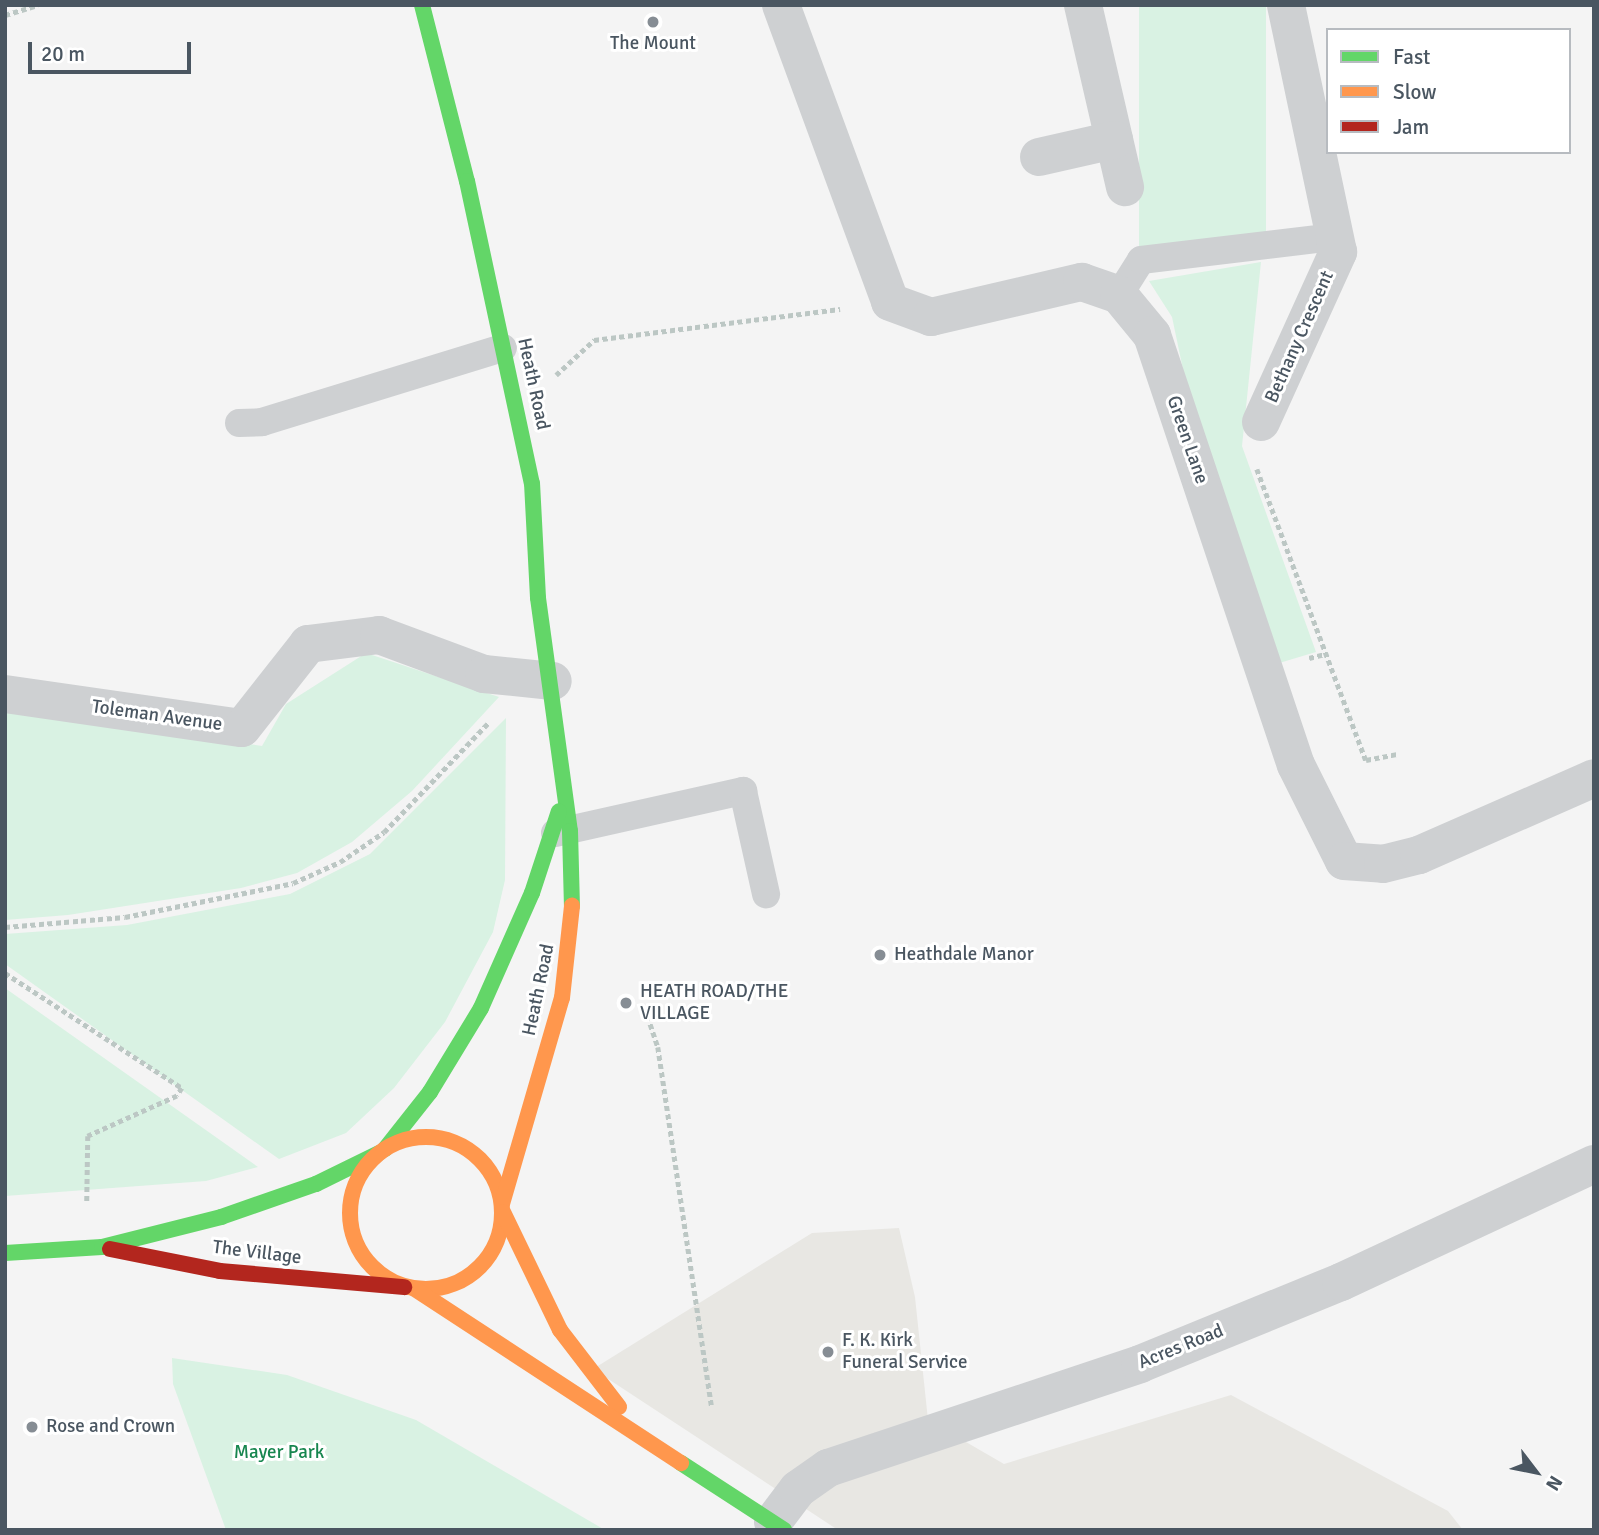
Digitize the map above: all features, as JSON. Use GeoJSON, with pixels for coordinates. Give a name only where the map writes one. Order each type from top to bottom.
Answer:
{"type":"FeatureCollection","features":[{"type":"Feature","properties":{"kind":"main road","name":"Heath Road"},"geometry":{"type":"LineString","coordinates":[[422,5],[532,483],[538,598],[554,681],[565,778],[562,832],[573,925],[562,998],[502,1208]]}},
{"type":"Feature","properties":{"kind":"main road","name":"Heath Road"},"geometry":{"type":"LineString","coordinates":[[383,1151],[456,1054],[481,1009],[562,832]]}},
{"type":"Feature","properties":{"kind":"main road"},"geometry":{"type":"LineString","coordinates":[[421,1138],[458,1144],[495,1179],[502,1208],[499,1238],[466,1279],[441,1288],[412,1288],[368,1262],[353,1229],[353,1193],[363,1170],[383,1151],[421,1138]]}},
{"type":"Feature","properties":{"kind":"main road","name":"The Village"},"geometry":{"type":"LineString","coordinates":[[5,1253],[96,1247],[274,1200],[383,1151]]}},
{"type":"Feature","properties":{"kind":"main road","name":"The Village"},"geometry":{"type":"LineString","coordinates":[[502,1208],[560,1330],[645,1438]]}},
{"type":"Feature","properties":{"kind":"main road","name":"The Village"},"geometry":{"type":"LineString","coordinates":[[96,1247],[220,1272],[412,1288],[778,1526]]}},
{"type":"Feature","properties":{"kind":"street"},"geometry":{"type":"LineString","coordinates":[[781,5],[890,302],[931,317],[1082,282],[1119,295]]}},
{"type":"Feature","properties":{"kind":"street"},"geometry":{"type":"LineString","coordinates":[[1083,5],[1125,187]]}},
{"type":"Feature","properties":{"kind":"street","name":"Bethany Crescent"},"geometry":{"type":"LineString","coordinates":[[1261,422],[1338,252],[1286,5]]}},
{"type":"Feature","properties":{"kind":"street"},"geometry":{"type":"LineString","coordinates":[[1039,157],[1114,140]]}},
{"type":"Feature","properties":{"kind":"street","name":"Green Lane"},"geometry":{"type":"LineString","coordinates":[[1119,295],[1152,335],[1296,765],[1344,861],[1383,864],[1419,855],[1594,778]]}},
{"type":"Feature","properties":{"kind":"street","name":"Toleman Avenue"},"geometry":{"type":"LineString","coordinates":[[5,694],[242,728],[308,644],[379,635],[484,674],[554,681]]}},
{"type":"Feature","properties":{"kind":"street","name":"Acres Road"},"geometry":{"type":"LineString","coordinates":[[778,1526],[798,1489],[828,1468],[1140,1364],[1341,1282],[1594,1164]]}},
{"type":"Feature","properties":{"kind":"lane"},"geometry":{"type":"LineString","coordinates":[[1119,295],[1141,260],[1335,236]]}},
{"type":"Feature","properties":{"kind":"lane"},"geometry":{"type":"LineString","coordinates":[[239,423],[262,422],[503,348]]}},
{"type":"Feature","properties":{"kind":"lane"},"geometry":{"type":"LineString","coordinates":[[562,832],[743,791],[766,894]]}},
{"type":"Feature","properties":{"kind":"path"},"geometry":{"type":"LineString","coordinates":[[5,15],[38,5]]}},
{"type":"Feature","properties":{"kind":"path"},"geometry":{"type":"LineString","coordinates":[[517,411],[594,340],[890,302]]}},
{"type":"Feature","properties":{"kind":"path"},"geometry":{"type":"LineString","coordinates":[[1261,422],[1250,450],[1366,760],[1396,754]]}},
{"type":"Feature","properties":{"kind":"path"},"geometry":{"type":"LineString","coordinates":[[5,928],[125,916],[293,883],[340,862],[384,832],[450,769],[494,715]]}},
{"type":"Feature","properties":{"kind":"path"},"geometry":{"type":"LineString","coordinates":[[5,973],[182,1088],[177,1096],[93,1132],[85,1141],[96,1247]]}},
{"type":"Feature","properties":{"kind":"path"},"geometry":{"type":"LineString","coordinates":[[645,1008],[658,1047],[712,1407]]}},
{"type":"Feature","properties":{"kind":"shaded area"},"geometry":{"type":"Polygon","coordinates":[[[899,1228],[915,1297],[928,1420],[1004,1464],[1231,1395],[1448,1511],[1463,1530],[838,1530],[593,1369],[812,1233],[899,1228]]]}},
{"type":"Feature","properties":{"kind":"green space"},"geometry":{"type":"Polygon","coordinates":[[[1139,5],[1266,5],[1266,251],[1139,251],[1139,5]]]}},
{"type":"Feature","properties":{"kind":"green space"},"geometry":{"type":"Polygon","coordinates":[[[1261,262],[1242,446],[1316,652],[1276,664],[1201,455],[1172,317],[1149,281],[1261,262]]]}},
{"type":"Feature","properties":{"kind":"green space"},"geometry":{"type":"Polygon","coordinates":[[[366,653],[499,697],[412,791],[352,842],[297,873],[241,888],[68,915],[5,920],[5,707],[262,746],[286,704],[366,653]]]}},
{"type":"Feature","properties":{"kind":"green space"},"geometry":{"type":"Polygon","coordinates":[[[506,718],[505,880],[493,932],[445,1022],[394,1088],[346,1133],[279,1159],[5,964],[5,934],[127,925],[290,894],[370,854],[506,718]]]}},
{"type":"Feature","properties":{"kind":"green space"},"geometry":{"type":"Polygon","coordinates":[[[5,988],[258,1167],[206,1181],[5,1196],[5,988]]]}},
{"type":"Feature","properties":{"kind":"green space","name":"Mayer Park"},"geometry":{"type":"Polygon","coordinates":[[[172,1358],[287,1375],[416,1420],[605,1530],[226,1530],[173,1384],[172,1358]]]}},
{"type":"Feature","properties":{"kind":"traffic: fast"},"geometry":{"type":"LineString","coordinates":[[422,5],[467,181],[532,483],[538,598],[570,831],[572,906]]}},
{"type":"Feature","properties":{"kind":"traffic: fast"},"geometry":{"type":"LineString","coordinates":[[385,1149],[430,1092],[481,1008],[532,893],[559,811]]}},
{"type":"Feature","properties":{"kind":"traffic: fast"},"geometry":{"type":"LineString","coordinates":[[5,1253],[102,1247],[221,1217],[316,1184],[379,1153]]}},
{"type":"Feature","properties":{"kind":"traffic: fast"},"geometry":{"type":"LineString","coordinates":[[681,1463],[784,1530]]}},
{"type":"Feature","properties":{"kind":"traffic: slow"},"geometry":{"type":"LineString","coordinates":[[502,1204],[562,998],[572,906]]}},
{"type":"Feature","properties":{"kind":"traffic: slow"},"geometry":{"type":"LineString","coordinates":[[426,1137],[455,1143],[480,1159],[496,1184],[502,1213],[496,1242],[480,1267],[455,1283],[426,1289],[397,1283],[372,1267],[356,1242],[350,1213],[356,1184],[372,1159],[397,1143],[426,1137]]}},
{"type":"Feature","properties":{"kind":"traffic: slow"},"geometry":{"type":"LineString","coordinates":[[503,1212],[560,1330],[619,1407]]}},
{"type":"Feature","properties":{"kind":"traffic: slow"},"geometry":{"type":"LineString","coordinates":[[415,1289],[681,1463]]}},
{"type":"Feature","properties":{"kind":"traffic: jam"},"geometry":{"type":"LineString","coordinates":[[110,1249],[220,1271],[404,1287]]}},
{"type":"Feature","properties":{"kind":"place","name":"The Mount"},"geometry":{"type":"Point","coordinates":[653,22]}},
{"type":"Feature","properties":{"kind":"place","name":"Heathdale Manor"},"geometry":{"type":"Point","coordinates":[880,955]}},
{"type":"Feature","properties":{"kind":"place","name":"HEATH ROAD/THE VILLAGE"},"geometry":{"type":"Point","coordinates":[626,1003]}},
{"type":"Feature","properties":{"kind":"place","name":"F. K. Kirk Funeral Service"},"geometry":{"type":"Point","coordinates":[828,1352]}},
{"type":"Feature","properties":{"kind":"place","name":"Rose and Crown"},"geometry":{"type":"Point","coordinates":[32,1427]}}]}
